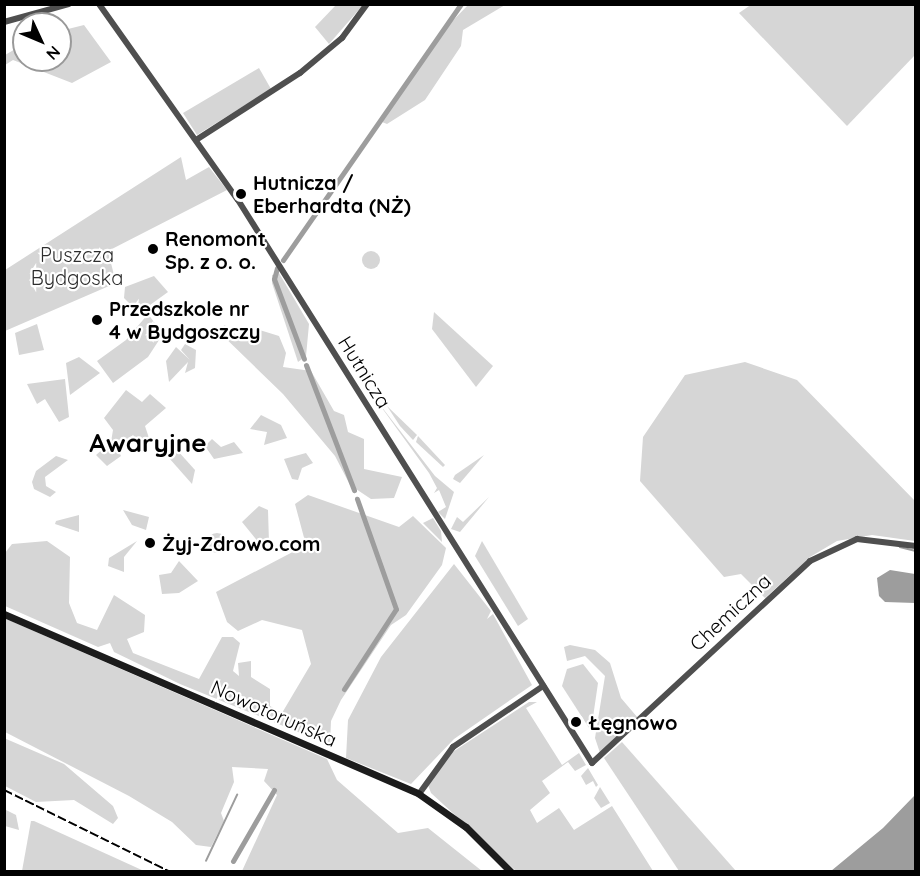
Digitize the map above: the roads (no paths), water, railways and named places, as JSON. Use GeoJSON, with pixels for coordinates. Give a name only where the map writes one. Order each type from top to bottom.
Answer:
{"type":"FeatureCollection","features":[{"type":"Feature","properties":{"kind":"main road","name":"Nowotoruńska"},"geometry":{"type":"LineString","coordinates":[[4,614],[419,794],[466,827],[511,872]]}},
{"type":"Feature","properties":{"kind":"street"},"geometry":{"type":"LineString","coordinates":[[4,22],[69,4]]}},
{"type":"Feature","properties":{"kind":"street","name":"Hutnicza"},"geometry":{"type":"LineString","coordinates":[[99,4],[196,140],[470,562],[543,686],[592,763]]}},
{"type":"Feature","properties":{"kind":"street"},"geometry":{"type":"LineString","coordinates":[[196,140],[300,73],[338,41],[367,4]]}},
{"type":"Feature","properties":{"kind":"street","name":"Chemiczna"},"geometry":{"type":"LineString","coordinates":[[592,763],[810,561],[857,539],[915,546]]}},
{"type":"Feature","properties":{"kind":"street"},"geometry":{"type":"LineString","coordinates":[[419,794],[453,747],[543,686]]}},
{"type":"Feature","properties":{"kind":"waterway"},"geometry":{"type":"LineString","coordinates":[[283,260],[461,4]]}},
{"type":"Feature","properties":{"kind":"waterway"},"geometry":{"type":"LineString","coordinates":[[277,268],[274,279],[304,359]]}},
{"type":"Feature","properties":{"kind":"waterway"},"geometry":{"type":"LineString","coordinates":[[306,365],[354,490]]}},
{"type":"Feature","properties":{"kind":"waterway"},"geometry":{"type":"LineString","coordinates":[[344,689],[396,609],[357,499]]}},
{"type":"Feature","properties":{"kind":"waterway"},"geometry":{"type":"LineString","coordinates":[[900,547],[916,551]]}},
{"type":"Feature","properties":{"kind":"waterway"},"geometry":{"type":"LineString","coordinates":[[233,861],[274,790]]}},
{"type":"Feature","properties":{"kind":"waterway"},"geometry":{"type":"LineString","coordinates":[[206,861],[237,795]]}},
{"type":"Feature","properties":{"kind":"railway"},"geometry":{"type":"LineString","coordinates":[[4,790],[171,872]]}},
{"type":"Feature","properties":{"kind":"place","name":"Hutnicza / Eberhardta (NŻ)"},"geometry":{"type":"Point","coordinates":[241,194]}},
{"type":"Feature","properties":{"kind":"place","name":"Renomont Sp. z o. o."},"geometry":{"type":"Point","coordinates":[153,249]}},
{"type":"Feature","properties":{"kind":"place","name":"Przedszkole nr 4 w Bydgoszczy"},"geometry":{"type":"Point","coordinates":[97,320]}},
{"type":"Feature","properties":{"kind":"place","name":"Żyj-Zdrowo.com"},"geometry":{"type":"Point","coordinates":[150,543]}},
{"type":"Feature","properties":{"kind":"place","name":"Łęgnowo"},"geometry":{"type":"Point","coordinates":[576,722]}},
{"type":"Feature","properties":{"kind":"district","name":"Awaryjne"},"geometry":{"type":"Point","coordinates":[148,443]}},
{"type":"Feature","properties":{"kind":"park label","name":"Puszcza Bydgoska"},"geometry":{"type":"Point","coordinates":[77,266]}}]}
